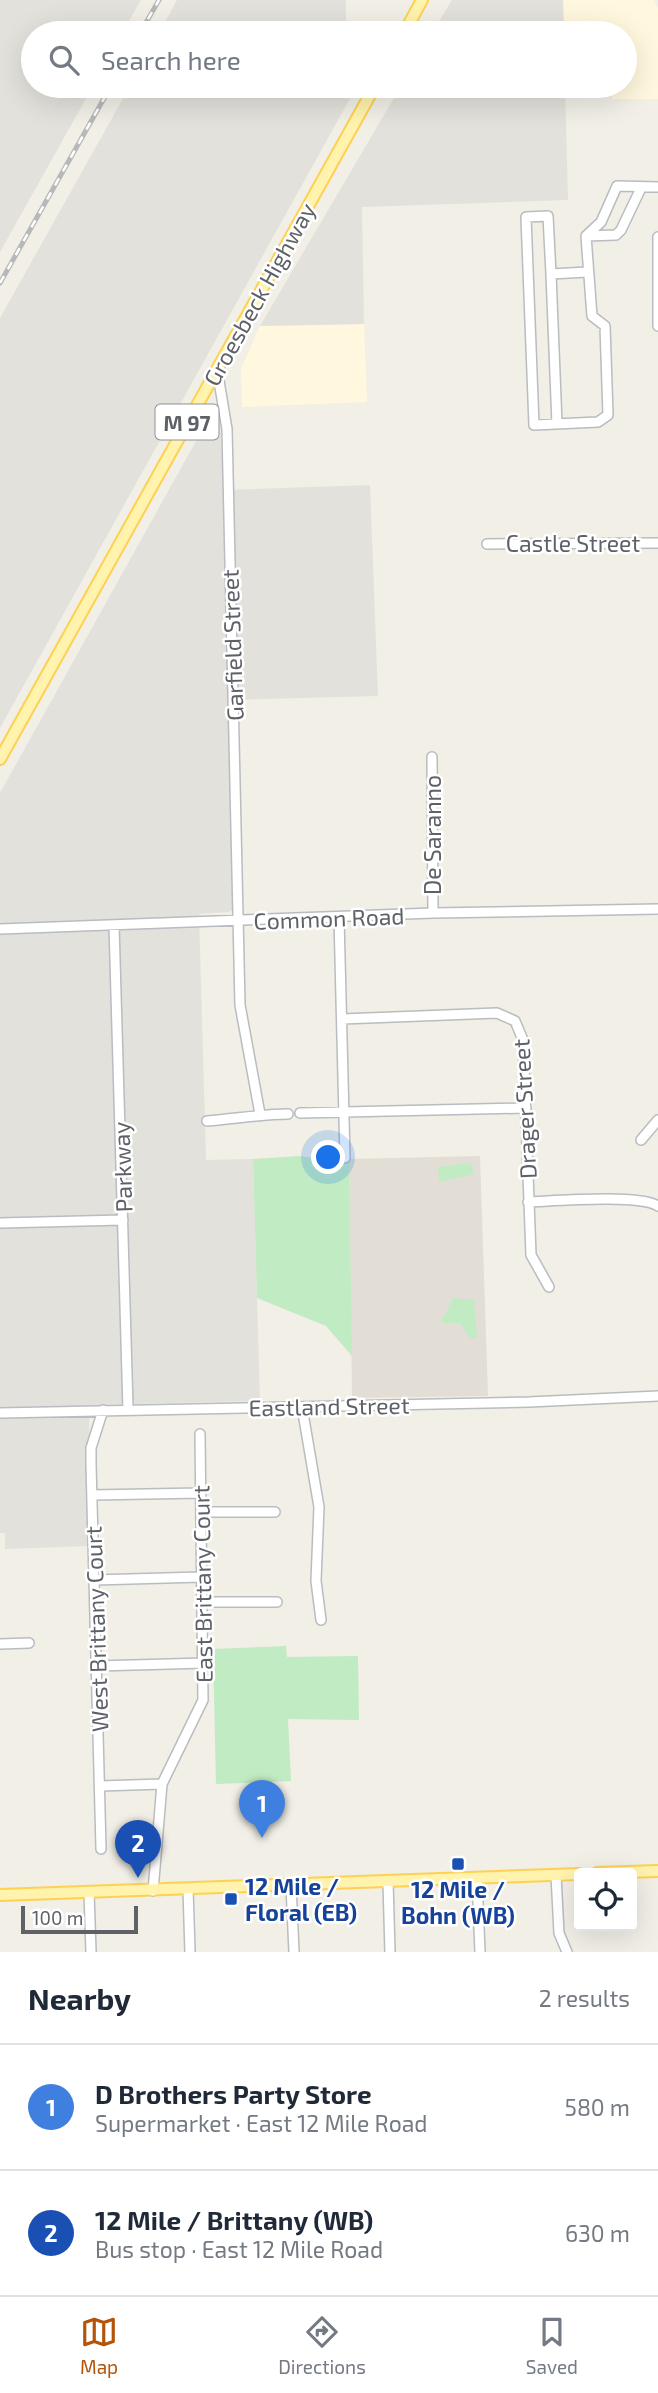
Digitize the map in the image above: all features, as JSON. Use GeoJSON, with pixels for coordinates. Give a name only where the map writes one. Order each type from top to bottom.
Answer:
{"type":"FeatureCollection","features":[{"type":"Feature","properties":{"kind":"main road"},"geometry":{"type":"LineString","coordinates":[[411,21],[422,0]]}},
{"type":"Feature","properties":{"kind":"main road","name":"Groesbeck Highway"},"geometry":{"type":"LineString","coordinates":[[0,759],[367,98]]}},
{"type":"Feature","properties":{"kind":"main road"},"geometry":{"type":"LineString","coordinates":[[637,1872],[658,1871]]}},
{"type":"Feature","properties":{"kind":"main road"},"geometry":{"type":"LineString","coordinates":[[0,1895],[574,1874]]}},
{"type":"Feature","properties":{"kind":"street"},"geometry":{"type":"LineString","coordinates":[[557,424],[548,216],[526,217],[534,425],[557,424],[598,422],[608,415],[605,326],[592,316],[586,236],[601,222],[617,186],[658,187]]}},
{"type":"Feature","properties":{"kind":"street"},"geometry":{"type":"LineString","coordinates":[[586,236],[616,235],[641,188]]}},
{"type":"Feature","properties":{"kind":"street"},"geometry":{"type":"LineString","coordinates":[[658,237],[658,326]]}},
{"type":"Feature","properties":{"kind":"street"},"geometry":{"type":"LineString","coordinates":[[551,274],[587,272]]}},
{"type":"Feature","properties":{"kind":"street","name":"Garfield Street"},"geometry":{"type":"LineString","coordinates":[[217,369],[227,429],[240,1005],[260,1114]]}},
{"type":"Feature","properties":{"kind":"street","name":"Castle Street"},"geometry":{"type":"LineString","coordinates":[[487,544],[658,543]]}},
{"type":"Feature","properties":{"kind":"street","name":"De Saranno"},"geometry":{"type":"LineString","coordinates":[[432,757],[433,913]]}},
{"type":"Feature","properties":{"kind":"street","name":"Common Road"},"geometry":{"type":"LineString","coordinates":[[0,929],[433,913],[658,909]]}},
{"type":"Feature","properties":{"kind":"street"},"geometry":{"type":"LineString","coordinates":[[339,918],[345,1158]]}},
{"type":"Feature","properties":{"kind":"street","name":"Parkway"},"geometry":{"type":"LineString","coordinates":[[114,925],[128,1409]]}},
{"type":"Feature","properties":{"kind":"street","name":"Drager Street"},"geometry":{"type":"LineString","coordinates":[[342,1019],[497,1013],[510,1017],[520,1026],[523,1040],[531,1255],[549,1287]]}},
{"type":"Feature","properties":{"kind":"street"},"geometry":{"type":"LineString","coordinates":[[300,1113],[526,1108]]}},
{"type":"Feature","properties":{"kind":"street"},"geometry":{"type":"LineString","coordinates":[[208,1121],[250,1119],[260,1114],[288,1114]]}},
{"type":"Feature","properties":{"kind":"street"},"geometry":{"type":"LineString","coordinates":[[641,1140],[658,1119]]}},
{"type":"Feature","properties":{"kind":"street"},"geometry":{"type":"LineString","coordinates":[[528,1202],[627,1200],[648,1201],[658,1206]]}},
{"type":"Feature","properties":{"kind":"street"},"geometry":{"type":"LineString","coordinates":[[0,1223],[123,1220]]}},
{"type":"Feature","properties":{"kind":"street","name":"Eastland Street"},"geometry":{"type":"LineString","coordinates":[[0,1413],[529,1402],[658,1396]]}},
{"type":"Feature","properties":{"kind":"street"},"geometry":{"type":"LineString","coordinates":[[302,1407],[319,1507],[316,1581],[321,1620]]}},
{"type":"Feature","properties":{"kind":"street","name":"West Brittany Court"},"geometry":{"type":"LineString","coordinates":[[102,1849],[92,1448],[103,1410]]}},
{"type":"Feature","properties":{"kind":"street","name":"East Brittany Court"},"geometry":{"type":"LineString","coordinates":[[153,1891],[162,1784],[203,1700],[205,1663],[201,1577],[200,1434]]}},
{"type":"Feature","properties":{"kind":"street"},"geometry":{"type":"LineString","coordinates":[[92,1495],[201,1493]]}},
{"type":"Feature","properties":{"kind":"street"},"geometry":{"type":"LineString","coordinates":[[201,1513],[275,1512]]}},
{"type":"Feature","properties":{"kind":"street"},"geometry":{"type":"LineString","coordinates":[[94,1580],[201,1577]]}},
{"type":"Feature","properties":{"kind":"street"},"geometry":{"type":"LineString","coordinates":[[203,1602],[277,1602]]}},
{"type":"Feature","properties":{"kind":"street"},"geometry":{"type":"LineString","coordinates":[[0,1644],[29,1643]]}},
{"type":"Feature","properties":{"kind":"street"},"geometry":{"type":"LineString","coordinates":[[97,1666],[205,1663]]}},
{"type":"Feature","properties":{"kind":"street"},"geometry":{"type":"LineString","coordinates":[[100,1786],[162,1784]]}},
{"type":"Feature","properties":{"kind":"street"},"geometry":{"type":"LineString","coordinates":[[556,1875],[559,1936],[567,1952]]}},
{"type":"Feature","properties":{"kind":"street"},"geometry":{"type":"LineString","coordinates":[[477,1878],[480,1952]]}},
{"type":"Feature","properties":{"kind":"street"},"geometry":{"type":"LineString","coordinates":[[388,1882],[390,1952]]}},
{"type":"Feature","properties":{"kind":"street"},"geometry":{"type":"LineString","coordinates":[[291,1886],[294,1952]]}},
{"type":"Feature","properties":{"kind":"street"},"geometry":{"type":"LineString","coordinates":[[188,1889],[190,1952]]}},
{"type":"Feature","properties":{"kind":"street"},"geometry":{"type":"LineString","coordinates":[[89,1892],[91,1952]]}},
{"type":"Feature","properties":{"kind":"shaded area"},"geometry":{"type":"Polygon","coordinates":[[[0,0],[141,0],[129,21],[21,21],[21,98],[86,98],[0,252],[0,0]]]}},
{"type":"Feature","properties":{"kind":"shaded area"},"geometry":{"type":"Polygon","coordinates":[[[177,0],[346,0],[346,21],[166,21],[177,0]]]}},
{"type":"Feature","properties":{"kind":"shaded area"},"geometry":{"type":"Polygon","coordinates":[[[452,0],[563,0],[564,21],[439,21],[452,0]]]}},
{"type":"Feature","properties":{"kind":"shaded area"},"geometry":{"type":"Polygon","coordinates":[[[563,0],[654,0],[658,8],[658,99],[612,99],[637,98],[637,21],[564,21],[563,0]]]}},
{"type":"Feature","properties":{"kind":"shaded area"},"geometry":{"type":"Polygon","coordinates":[[[123,98],[350,98],[0,728],[0,318],[123,98]]]}},
{"type":"Feature","properties":{"kind":"shaded area"},"geometry":{"type":"Polygon","coordinates":[[[394,98],[565,98],[568,200],[362,207],[364,324],[260,326],[394,98]]]}},
{"type":"Feature","properties":{"kind":"shaded area"},"geometry":{"type":"Polygon","coordinates":[[[364,324],[367,402],[242,407],[241,369],[260,326],[364,324]]]}},
{"type":"Feature","properties":{"kind":"shaded area"},"geometry":{"type":"Polygon","coordinates":[[[211,422],[220,427],[224,490],[370,485],[378,696],[230,700],[235,908],[229,912],[199,914],[206,1160],[253,1159],[260,1401],[89,1405],[90,1546],[5,1549],[5,1533],[0,1533],[0,793],[205,425],[211,422]]]}},
{"type":"Feature","properties":{"kind":"shaded area"},"geometry":{"type":"Polygon","coordinates":[[[480,1156],[488,1396],[352,1398],[349,1159],[480,1156]]]}},
{"type":"Feature","properties":{"kind":"green space"},"geometry":{"type":"Polygon","coordinates":[[[299,1156],[342,1162],[349,1159],[352,1356],[326,1326],[257,1298],[253,1159],[299,1156]]]}},
{"type":"Feature","properties":{"kind":"green space"},"geometry":{"type":"Polygon","coordinates":[[[472,1163],[473,1174],[439,1182],[438,1167],[472,1163]]]}},
{"type":"Feature","properties":{"kind":"green space"},"geometry":{"type":"Polygon","coordinates":[[[453,1298],[474,1300],[477,1338],[470,1338],[460,1323],[441,1323],[453,1298]]]}},
{"type":"Feature","properties":{"kind":"green space"},"geometry":{"type":"Polygon","coordinates":[[[286,1646],[287,1657],[358,1656],[359,1720],[288,1719],[291,1781],[216,1784],[213,1649],[286,1646]]]}},
{"type":"Feature","properties":{"kind":"railway"},"geometry":{"type":"LineString","coordinates":[[147,21],[159,0]]}},
{"type":"Feature","properties":{"kind":"railway"},"geometry":{"type":"LineString","coordinates":[[0,283],[104,98]]}},
{"type":"Feature","properties":{"kind":"place","name":"D Brothers Party Store"},"geometry":{"type":"Point","coordinates":[262,1838]}},
{"type":"Feature","properties":{"kind":"place","name":"12 Mile / Bohn (WB)"},"geometry":{"type":"Point","coordinates":[458,1864]}},
{"type":"Feature","properties":{"kind":"place","name":"12 Mile / Brittany (WB)"},"geometry":{"type":"Point","coordinates":[138,1878]}},
{"type":"Feature","properties":{"kind":"place","name":"12 Mile / Floral (EB)"},"geometry":{"type":"Point","coordinates":[231,1899]}}]}
